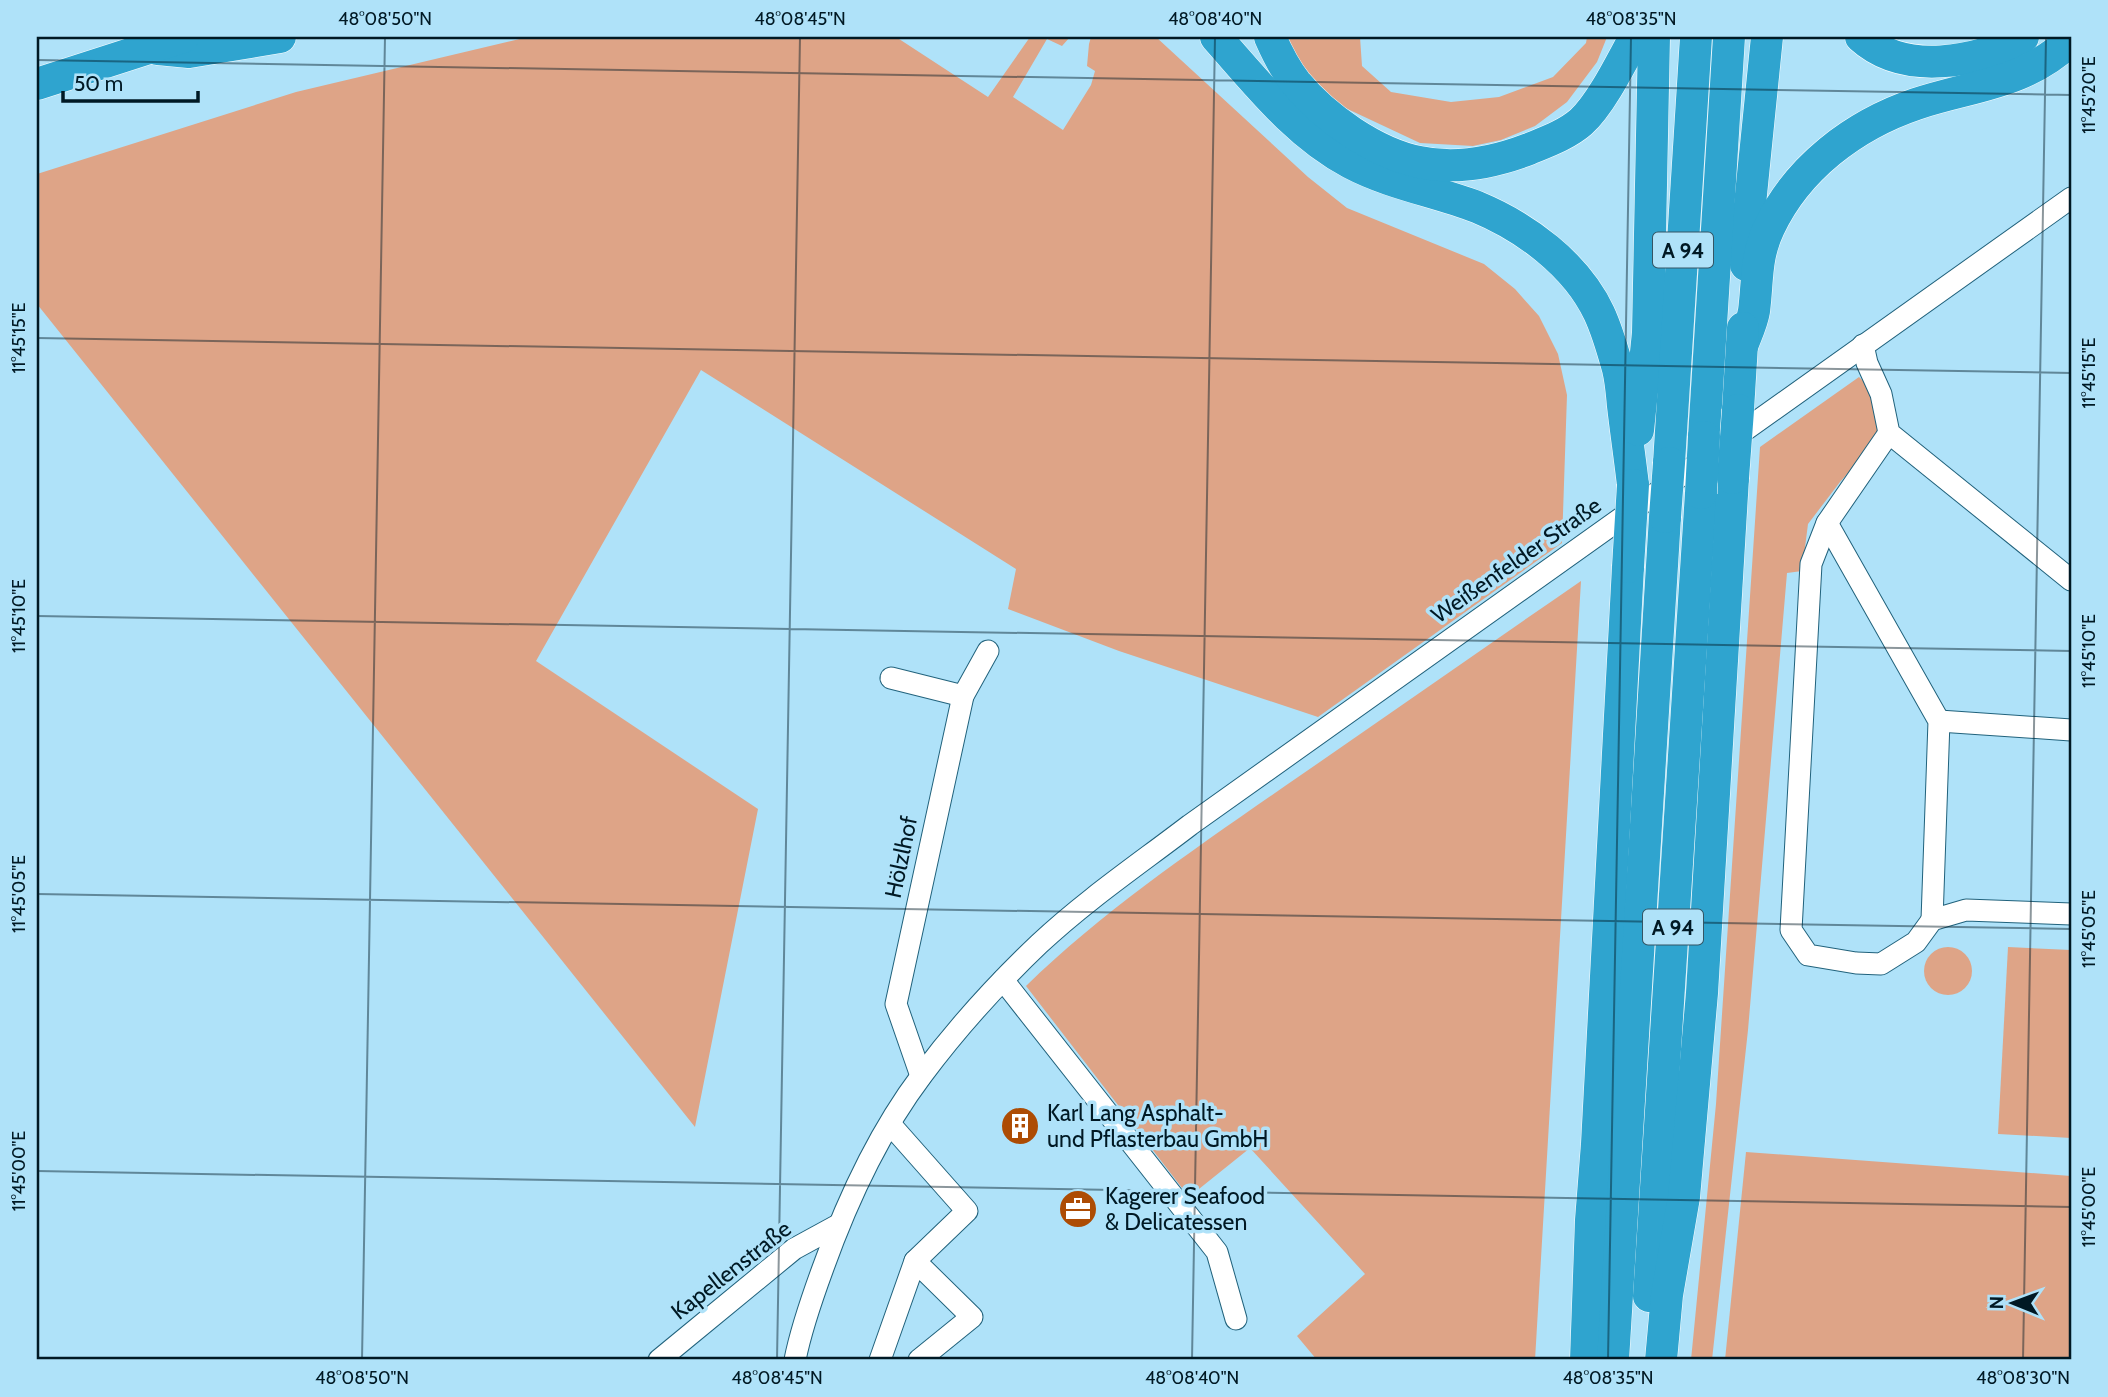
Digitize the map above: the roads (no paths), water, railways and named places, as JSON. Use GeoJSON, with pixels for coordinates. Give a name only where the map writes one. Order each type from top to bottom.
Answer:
{"type":"FeatureCollection","features":[{"type":"Feature","properties":{"kind":"highway"},"geometry":{"type":"LineString","coordinates":[[37,84],[183,37]]}},
{"type":"Feature","properties":{"kind":"highway"},"geometry":{"type":"LineString","coordinates":[[146,48],[189,52],[280,37]]}},
{"type":"Feature","properties":{"kind":"highway"},"geometry":{"type":"LineString","coordinates":[[1216,37],[1275,103],[1307,134],[1350,162],[1385,179],[1474,206],[1533,237],[1556,256],[1581,285],[1599,313],[1619,371],[1633,485]]}},
{"type":"Feature","properties":{"kind":"highway"},"geometry":{"type":"LineString","coordinates":[[1270,37],[1280,59],[1296,83],[1331,117],[1357,135],[1389,153],[1420,163],[1461,166],[1511,156],[1553,139],[1581,122],[1614,76],[1635,37]]}},
{"type":"Feature","properties":{"kind":"highway"},"geometry":{"type":"LineString","coordinates":[[1586,1360],[1591,1220],[1628,567],[1648,333],[1654,37]]}},
{"type":"Feature","properties":{"kind":"highway","name":"A 94"},"geometry":{"type":"LineString","coordinates":[[1613,1360],[1696,37]]}},
{"type":"Feature","properties":{"kind":"highway","name":"A 94"},"geometry":{"type":"LineString","coordinates":[[1645,1360],[1729,37]]}},
{"type":"Feature","properties":{"kind":"highway"},"geometry":{"type":"LineString","coordinates":[[1661,1360],[1667,1295],[1684,1197],[1702,993],[1748,224],[1767,37]]}},
{"type":"Feature","properties":{"kind":"highway"},"geometry":{"type":"LineString","coordinates":[[1861,37],[1893,55],[1922,61],[1948,61],[2003,48],[2023,37]]}},
{"type":"Feature","properties":{"kind":"highway"},"geometry":{"type":"LineString","coordinates":[[1742,346],[1753,314],[1758,258],[1769,228],[1797,183],[1818,162],[1861,129],[1889,115],[1916,104],[2011,78],[2039,64],[2071,40]]}},
{"type":"Feature","properties":{"kind":"highway"},"geometry":{"type":"LineString","coordinates":[[1566,1360],[1577,1188],[1597,1144]]}},
{"type":"Feature","properties":{"kind":"street","name":"Weißenfelder Straße"},"geometry":{"type":"LineString","coordinates":[[795,1360],[812,1298],[838,1225],[890,1124],[920,1076],[1003,980],[1040,944],[1090,901],[1190,825],[2071,198]]}},
{"type":"Feature","properties":{"kind":"street"},"geometry":{"type":"LineString","coordinates":[[1863,345],[1867,363],[1881,394],[1889,433],[2071,580]]}},
{"type":"Feature","properties":{"kind":"street"},"geometry":{"type":"LineString","coordinates":[[1827,523],[1939,721],[1932,920],[1916,942],[1881,964],[1808,956],[1791,930],[1811,564],[1827,523],[1889,433]]}},
{"type":"Feature","properties":{"kind":"street","name":"Hölzlhof"},"geometry":{"type":"LineString","coordinates":[[920,1076],[896,1003],[963,696],[988,651]]}},
{"type":"Feature","properties":{"kind":"street"},"geometry":{"type":"LineString","coordinates":[[891,678],[963,696]]}},
{"type":"Feature","properties":{"kind":"street"},"geometry":{"type":"LineString","coordinates":[[1939,721],[2071,730]]}},
{"type":"Feature","properties":{"kind":"street"},"geometry":{"type":"LineString","coordinates":[[1932,920],[1966,910],[2071,914]]}},
{"type":"Feature","properties":{"kind":"street"},"geometry":{"type":"LineString","coordinates":[[1003,980],[1217,1252],[1236,1319]]}},
{"type":"Feature","properties":{"kind":"street"},"geometry":{"type":"LineString","coordinates":[[880,1360],[915,1261],[967,1212],[890,1124]]}},
{"type":"Feature","properties":{"kind":"street","name":"Kapellenstraße"},"geometry":{"type":"LineString","coordinates":[[659,1360],[794,1249],[838,1225]]}},
{"type":"Feature","properties":{"kind":"street"},"geometry":{"type":"LineString","coordinates":[[915,1261],[972,1317],[919,1360]]}},
{"type":"Feature","properties":{"kind":"place","name":"Karl Lang Asphalt- und Pflasterbau GmbH"},"geometry":{"type":"Point","coordinates":[1020,1126]}},
{"type":"Feature","properties":{"kind":"place","name":"Kagerer Seafood & Delicatessen"},"geometry":{"type":"Point","coordinates":[1078,1209]}}]}
